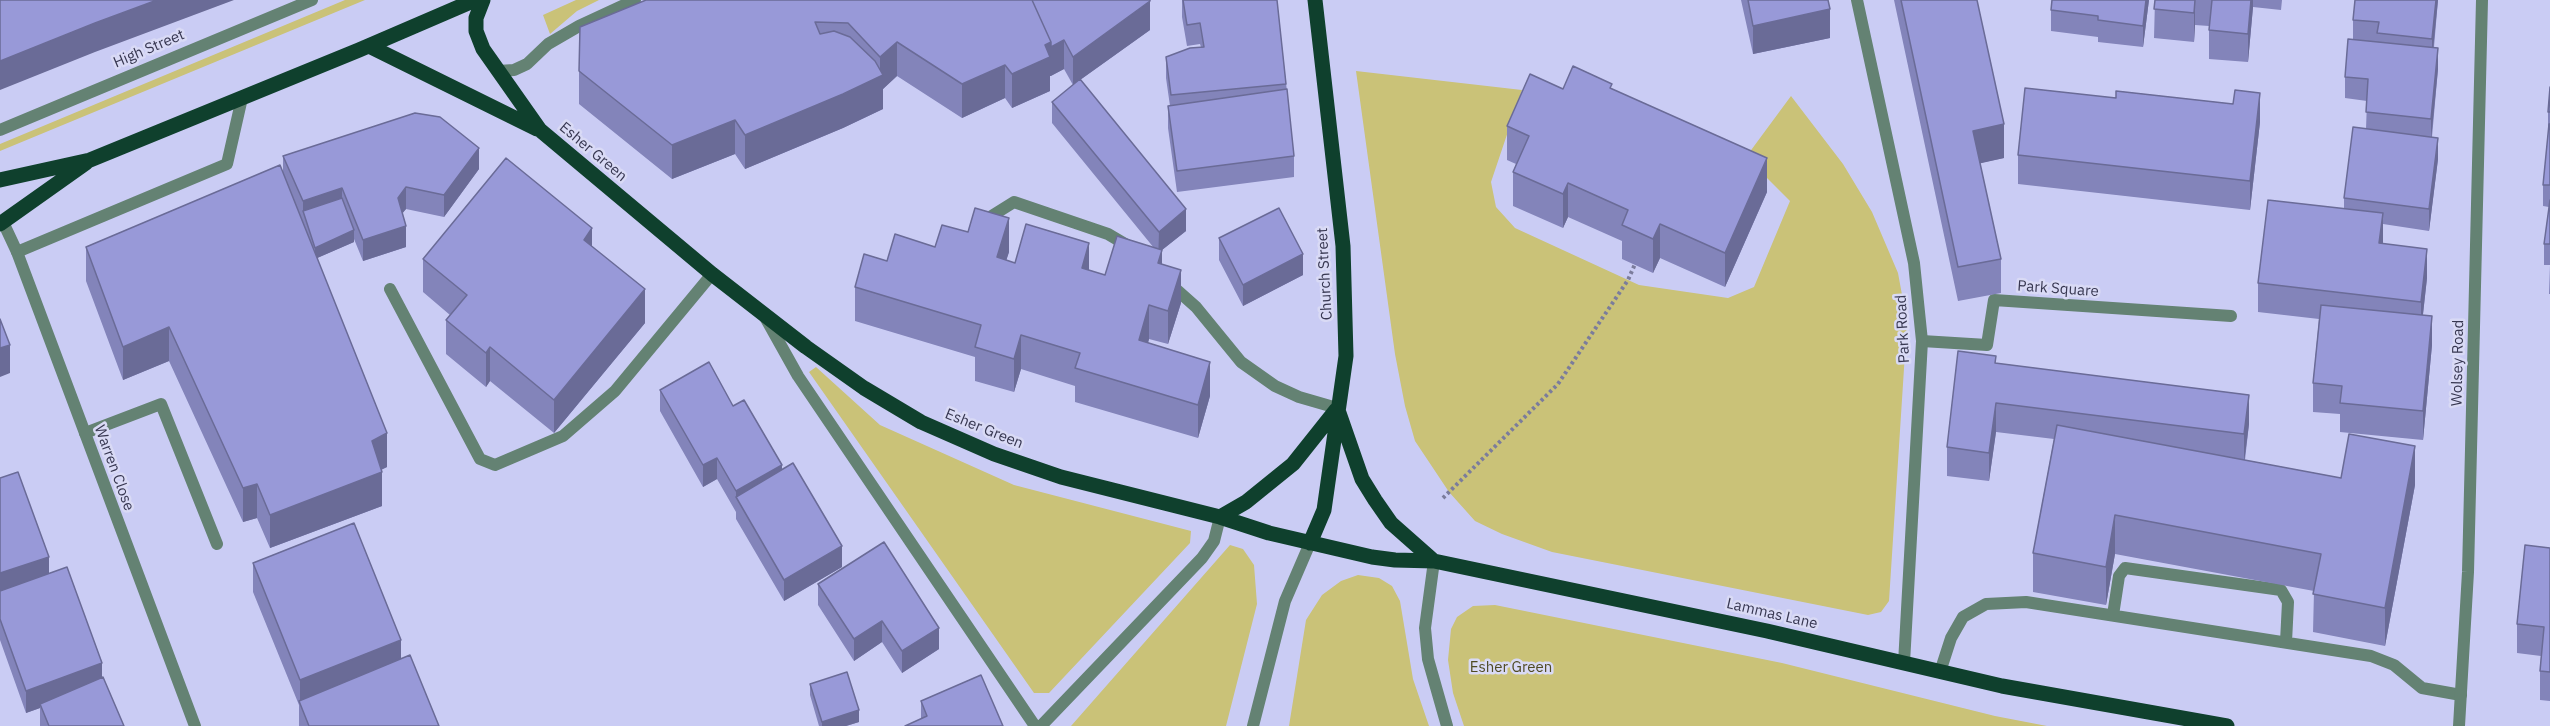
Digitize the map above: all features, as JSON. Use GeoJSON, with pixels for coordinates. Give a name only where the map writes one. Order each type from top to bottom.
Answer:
{"type":"FeatureCollection","features":[{"type":"Feature","properties":{"kind":"main road"},"geometry":{"type":"LineString","coordinates":[[0,180],[90,160],[475,0]]}},
{"type":"Feature","properties":{"kind":"main road","name":"Esher Green"},"geometry":{"type":"LineString","coordinates":[[483,0],[476,18],[476,31],[483,49],[540,130]]}},
{"type":"Feature","properties":{"kind":"main road","name":"Church Street"},"geometry":{"type":"LineString","coordinates":[[1310,543],[1324,510],[1346,356],[1343,246],[1315,0]]}},
{"type":"Feature","properties":{"kind":"main road","name":"Esher Green"},"geometry":{"type":"LineString","coordinates":[[369,46],[540,130],[763,314],[864,388],[921,422],[994,454],[1061,477],[1220,517],[1310,543]]}},
{"type":"Feature","properties":{"kind":"main road"},"geometry":{"type":"LineString","coordinates":[[2,223],[90,160]]}},
{"type":"Feature","properties":{"kind":"main road"},"geometry":{"type":"LineString","coordinates":[[1220,517],[1246,502],[1293,464],[1337,408]]}},
{"type":"Feature","properties":{"kind":"main road"},"geometry":{"type":"LineString","coordinates":[[1337,408],[1362,479],[1375,500],[1391,523],[1434,561]]}},
{"type":"Feature","properties":{"kind":"main road","name":"Lammas Lane"},"geometry":{"type":"LineString","coordinates":[[1310,543],[1395,561],[1434,561],[1745,626],[2002,686],[2227,726]]}},
{"type":"Feature","properties":{"kind":"street","name":"High Street"},"geometry":{"type":"LineString","coordinates":[[0,130],[312,0]]}},
{"type":"Feature","properties":{"kind":"street"},"geometry":{"type":"LineString","coordinates":[[498,71],[514,70],[527,64],[548,44],[579,26],[634,0]]}},
{"type":"Feature","properties":{"kind":"street","name":"Park Road"},"geometry":{"type":"LineString","coordinates":[[1857,0],[1914,263],[1922,341],[1904,663]]}},
{"type":"Feature","properties":{"kind":"street","name":"Wolsey Road"},"geometry":{"type":"LineString","coordinates":[[2459,726],[2468,572],[2482,0]]}},
{"type":"Feature","properties":{"kind":"street"},"geometry":{"type":"LineString","coordinates":[[17,252],[226,164],[242,98]]}},
{"type":"Feature","properties":{"kind":"street"},"geometry":{"type":"LineString","coordinates":[[970,230],[1014,202],[1108,234],[1142,257]]}},
{"type":"Feature","properties":{"kind":"street","name":"Warren Close"},"geometry":{"type":"LineString","coordinates":[[2,223],[17,252],[195,726]]}},
{"type":"Feature","properties":{"kind":"street"},"geometry":{"type":"LineString","coordinates":[[1157,271],[1196,307],[1241,362],[1275,386],[1299,397],[1337,408]]}},
{"type":"Feature","properties":{"kind":"street"},"geometry":{"type":"LineString","coordinates":[[390,289],[480,459],[495,465],[563,436],[615,392],[712,274]]}},
{"type":"Feature","properties":{"kind":"street","name":"Park Square"},"geometry":{"type":"LineString","coordinates":[[1922,341],[1987,345],[1994,300],[2231,316]]}},
{"type":"Feature","properties":{"kind":"street","name":"Esher Green"},"geometry":{"type":"LineString","coordinates":[[763,314],[798,376],[1035,726]]}},
{"type":"Feature","properties":{"kind":"street"},"geometry":{"type":"LineString","coordinates":[[85,433],[161,404],[217,544]]}},
{"type":"Feature","properties":{"kind":"street"},"geometry":{"type":"LineString","coordinates":[[1041,726],[1202,558],[1214,541],[1220,517]]}},
{"type":"Feature","properties":{"kind":"street"},"geometry":{"type":"LineString","coordinates":[[1253,726],[1285,601],[1310,543]]}},
{"type":"Feature","properties":{"kind":"street"},"geometry":{"type":"LineString","coordinates":[[1434,561],[1425,628],[1428,659],[1447,726]]}},
{"type":"Feature","properties":{"kind":"street"},"geometry":{"type":"LineString","coordinates":[[2113,615],[2119,576],[2126,568],[2281,590],[2288,602],[2286,642]]}},
{"type":"Feature","properties":{"kind":"street"},"geometry":{"type":"LineString","coordinates":[[1940,672],[1951,638],[1963,617],[1986,604],[2026,602],[2371,656],[2394,665],[2422,688],[2461,695]]}},
{"type":"Feature","properties":{"kind":"path"},"geometry":{"type":"LineString","coordinates":[[1443,498],[1558,384],[1628,280],[1635,264]]}},
{"type":"Feature","properties":{"kind":"green space"},"geometry":{"type":"Polygon","coordinates":[[[345,0],[365,0],[0,151],[0,144],[345,0]]]}},
{"type":"Feature","properties":{"kind":"green space"},"geometry":{"type":"Polygon","coordinates":[[[576,0],[599,0],[577,11],[550,34],[543,15],[576,0]]]}},
{"type":"Feature","properties":{"kind":"green space"},"geometry":{"type":"Polygon","coordinates":[[[1356,71],[1522,90],[1491,182],[1496,207],[1515,228],[1639,285],[1728,298],[1754,287],[1790,201],[1746,157],[1791,96],[1843,164],[1872,212],[1898,273],[1907,322],[1889,601],[1881,612],[1868,615],[1552,552],[1502,534],[1475,521],[1449,492],[1415,441],[1405,406],[1395,354],[1356,71]]]}},
{"type":"Feature","properties":{"kind":"green space"},"geometry":{"type":"Polygon","coordinates":[[[816,367],[880,425],[1014,485],[1191,531],[1190,543],[1049,693],[1034,693],[809,372],[816,367]]]}},
{"type":"Feature","properties":{"kind":"green space"},"geometry":{"type":"Polygon","coordinates":[[[1230,545],[1243,549],[1254,565],[1257,604],[1226,726],[1071,726],[1230,545]]]}},
{"type":"Feature","properties":{"kind":"green space"},"geometry":{"type":"Polygon","coordinates":[[[1358,575],[1379,578],[1392,586],[1400,601],[1413,679],[1429,726],[1289,726],[1306,620],[1322,595],[1341,581],[1358,575]]]}},
{"type":"Feature","properties":{"kind":"green space","name":"Esher Green"},"geometry":{"type":"Polygon","coordinates":[[[1495,605],[1782,663],[1995,716],[2047,726],[1464,726],[1453,693],[1448,660],[1451,629],[1457,617],[1473,606],[1495,605]]]}},
{"type":"Feature","properties":{"kind":"building"},"geometry":{"type":"Polygon","coordinates":[[[0,0],[157,0],[0,61],[0,0]]]}},
{"type":"Feature","properties":{"kind":"building"},"geometry":{"type":"Polygon","coordinates":[[[646,0],[1032,0],[1051,42],[1045,45],[1050,57],[1012,74],[1005,65],[962,84],[897,42],[880,57],[848,23],[815,22],[820,34],[834,31],[850,37],[875,61],[883,75],[745,135],[735,120],[672,145],[579,71],[580,27],[646,0]]]}},
{"type":"Feature","properties":{"kind":"building"},"geometry":{"type":"Polygon","coordinates":[[[1032,0],[1150,1],[1073,57],[1064,40],[1051,47],[1051,42],[1032,0]]]}},
{"type":"Feature","properties":{"kind":"building"},"geometry":{"type":"Polygon","coordinates":[[[1183,0],[1277,0],[1286,84],[1171,95],[1166,57],[1190,48],[1204,47],[1200,23],[1187,25],[1183,0]]]}},
{"type":"Feature","properties":{"kind":"building"},"geometry":{"type":"Polygon","coordinates":[[[1748,0],[1828,0],[1830,9],[1753,26],[1748,0]]]}},
{"type":"Feature","properties":{"kind":"building"},"geometry":{"type":"Polygon","coordinates":[[[1901,0],[1977,0],[2004,124],[1973,131],[2001,259],[1958,267],[1901,0]]]}},
{"type":"Feature","properties":{"kind":"building"},"geometry":{"type":"Polygon","coordinates":[[[2052,0],[2146,0],[2143,26],[2098,20],[2098,16],[2051,10],[2052,0]]]}},
{"type":"Feature","properties":{"kind":"building"},"geometry":{"type":"Polygon","coordinates":[[[2155,0],[2195,0],[2194,13],[2154,9],[2155,0]]]}},
{"type":"Feature","properties":{"kind":"building"},"geometry":{"type":"Polygon","coordinates":[[[2212,0],[2251,0],[2248,34],[2209,30],[2212,0]]]}},
{"type":"Feature","properties":{"kind":"building"},"geometry":{"type":"Polygon","coordinates":[[[2355,0],[2436,0],[2432,39],[2377,33],[2379,22],[2353,20],[2355,0]]]}},
{"type":"Feature","properties":{"kind":"building"},"geometry":{"type":"Polygon","coordinates":[[[2348,39],[2438,48],[2431,119],[2366,112],[2368,79],[2345,77],[2348,39]]]}},
{"type":"Feature","properties":{"kind":"building"},"geometry":{"type":"Polygon","coordinates":[[[1573,66],[1612,84],[1610,88],[1767,158],[1725,253],[1660,224],[1653,239],[1622,225],[1628,210],[1568,183],[1563,194],[1513,172],[1529,136],[1507,126],[1530,74],[1563,89],[1573,66]]]}},
{"type":"Feature","properties":{"kind":"building"},"geometry":{"type":"Polygon","coordinates":[[[1080,79],[1186,209],[1159,232],[1052,102],[1080,79]]]}},
{"type":"Feature","properties":{"kind":"building"},"geometry":{"type":"Polygon","coordinates":[[[2550,87],[2550,112],[2548,112],[2550,87]]]}},
{"type":"Feature","properties":{"kind":"building"},"geometry":{"type":"Polygon","coordinates":[[[2025,88],[2116,98],[2116,91],[2233,104],[2235,90],[2260,93],[2250,181],[2018,155],[2025,88]]]}},
{"type":"Feature","properties":{"kind":"building"},"geometry":{"type":"Polygon","coordinates":[[[1287,89],[1294,156],[1177,171],[1168,106],[1287,89]]]}},
{"type":"Feature","properties":{"kind":"building"},"geometry":{"type":"Polygon","coordinates":[[[415,113],[440,117],[479,148],[444,195],[406,187],[398,198],[406,226],[363,240],[342,188],[303,201],[283,156],[415,113]]]}},
{"type":"Feature","properties":{"kind":"building"},"geometry":{"type":"Polygon","coordinates":[[[2549,124],[2550,185],[2543,185],[2549,124]]]}},
{"type":"Feature","properties":{"kind":"building"},"geometry":{"type":"Polygon","coordinates":[[[2353,127],[2438,138],[2429,209],[2344,198],[2353,127]]]}},
{"type":"Feature","properties":{"kind":"building"},"geometry":{"type":"Polygon","coordinates":[[[506,158],[592,228],[584,240],[645,289],[554,400],[490,347],[486,353],[446,320],[467,295],[423,259],[506,158]]]}},
{"type":"Feature","properties":{"kind":"building"},"geometry":{"type":"Polygon","coordinates":[[[280,165],[387,433],[372,441],[382,472],[270,515],[257,484],[243,488],[169,327],[123,347],[86,247],[280,165]]]}},
{"type":"Feature","properties":{"kind":"building"},"geometry":{"type":"Polygon","coordinates":[[[342,198],[354,230],[315,248],[303,211],[342,198]]]}},
{"type":"Feature","properties":{"kind":"building"},"geometry":{"type":"Polygon","coordinates":[[[2268,200],[2383,213],[2379,243],[2427,249],[2421,302],[2258,283],[2268,200]]]}},
{"type":"Feature","properties":{"kind":"building"},"geometry":{"type":"Polygon","coordinates":[[[2550,200],[2550,244],[2544,244],[2550,200]]]}},
{"type":"Feature","properties":{"kind":"building"},"geometry":{"type":"Polygon","coordinates":[[[975,208],[1009,218],[997,257],[1015,263],[1026,224],[1089,243],[1082,268],[1105,275],[1117,236],[1162,250],[1158,263],[1181,270],[1168,311],[1149,305],[1139,340],[1210,362],[1198,405],[1075,368],[1080,353],[1021,335],[1014,359],[975,347],[981,325],[855,287],[864,254],[887,261],[895,234],[935,247],[942,225],[968,232],[975,208]]]}},
{"type":"Feature","properties":{"kind":"building"},"geometry":{"type":"Polygon","coordinates":[[[1279,208],[1303,254],[1243,285],[1219,238],[1279,208]]]}},
{"type":"Feature","properties":{"kind":"building"},"geometry":{"type":"Polygon","coordinates":[[[2321,305],[2432,316],[2423,411],[2340,403],[2342,386],[2313,383],[2321,305]]]}},
{"type":"Feature","properties":{"kind":"building"},"geometry":{"type":"Polygon","coordinates":[[[0,319],[10,345],[0,348],[0,319]]]}},
{"type":"Feature","properties":{"kind":"building"},"geometry":{"type":"Polygon","coordinates":[[[1958,351],[1996,356],[1995,363],[2249,395],[2244,434],[1996,403],[1989,453],[1947,447],[1958,351]]]}},
{"type":"Feature","properties":{"kind":"building"},"geometry":{"type":"Polygon","coordinates":[[[709,362],[733,406],[744,400],[782,465],[736,491],[717,458],[703,465],[660,390],[709,362]]]}},
{"type":"Feature","properties":{"kind":"building"},"geometry":{"type":"Polygon","coordinates":[[[2057,425],[2341,478],[2349,434],[2415,446],[2385,608],[2313,594],[2321,554],[2115,515],[2106,567],[2033,553],[2057,425]]]}},
{"type":"Feature","properties":{"kind":"building"},"geometry":{"type":"Polygon","coordinates":[[[793,463],[842,546],[784,580],[736,497],[793,463]]]}},
{"type":"Feature","properties":{"kind":"building"},"geometry":{"type":"Polygon","coordinates":[[[18,472],[49,557],[0,573],[0,478],[18,472]]]}},
{"type":"Feature","properties":{"kind":"building"},"geometry":{"type":"Polygon","coordinates":[[[354,523],[401,640],[300,680],[253,563],[354,523]]]}},
{"type":"Feature","properties":{"kind":"building"},"geometry":{"type":"Polygon","coordinates":[[[884,542],[939,628],[902,651],[882,621],[854,639],[818,584],[884,542]]]}},
{"type":"Feature","properties":{"kind":"building"},"geometry":{"type":"Polygon","coordinates":[[[2525,545],[2550,548],[2550,672],[2540,671],[2544,627],[2517,624],[2525,545]]]}},
{"type":"Feature","properties":{"kind":"building"},"geometry":{"type":"Polygon","coordinates":[[[67,567],[102,663],[26,691],[0,619],[0,591],[67,567]]]}},
{"type":"Feature","properties":{"kind":"building"},"geometry":{"type":"Polygon","coordinates":[[[410,655],[439,726],[309,726],[299,701],[410,655]]]}},
{"type":"Feature","properties":{"kind":"building"},"geometry":{"type":"Polygon","coordinates":[[[847,672],[859,710],[822,722],[810,684],[847,672]]]}},
{"type":"Feature","properties":{"kind":"building"},"geometry":{"type":"Polygon","coordinates":[[[981,675],[1003,726],[905,726],[927,716],[921,701],[981,675]]]}},
{"type":"Feature","properties":{"kind":"building"},"geometry":{"type":"Polygon","coordinates":[[[103,677],[124,726],[49,726],[40,704],[103,677]]]}}]}
